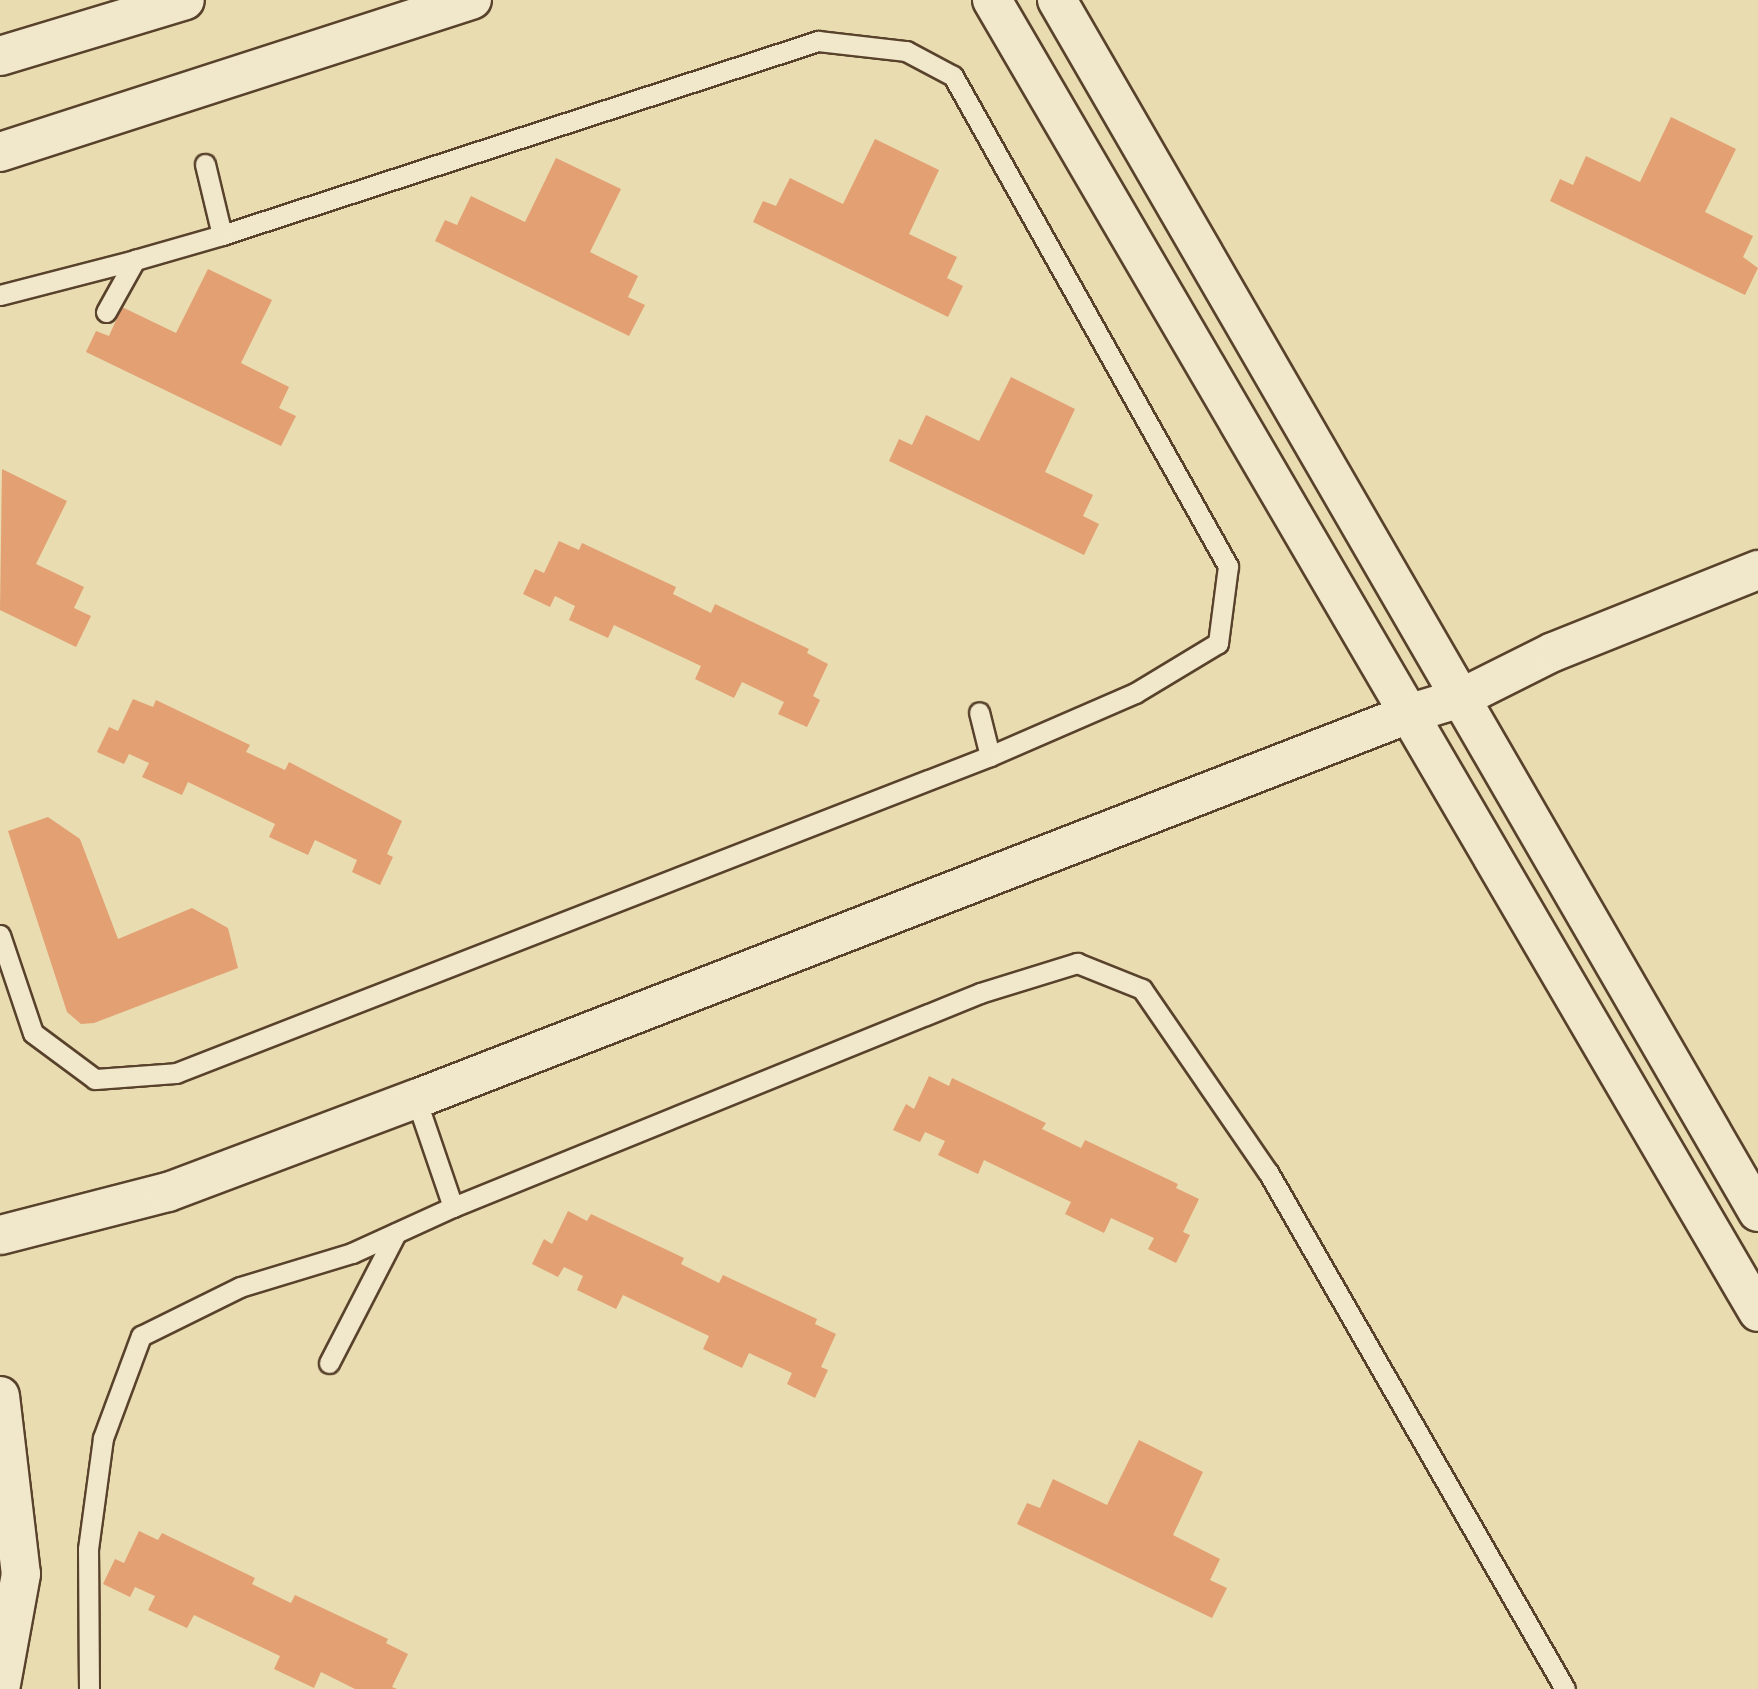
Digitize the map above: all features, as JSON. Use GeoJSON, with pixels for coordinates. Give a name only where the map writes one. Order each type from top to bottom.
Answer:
{"type":"FeatureCollection","features":[{"type":"Feature","properties":{"kind":"street"},"geometry":{"type":"LineString","coordinates":[[0,56],[185,0]]}},
{"type":"Feature","properties":{"kind":"street"},"geometry":{"type":"LineString","coordinates":[[0,152],[472,0]]}},
{"type":"Feature","properties":{"kind":"street"},"geometry":{"type":"LineString","coordinates":[[992,0],[1411,713],[1758,1312]]}},
{"type":"Feature","properties":{"kind":"street"},"geometry":{"type":"LineString","coordinates":[[1057,0],[1758,1212]]}},
{"type":"Feature","properties":{"kind":"street"},"geometry":{"type":"LineString","coordinates":[[0,1235],[168,1192],[416,1099],[1411,713],[1461,698],[1553,652],[1758,570]]}},
{"type":"Feature","properties":{"kind":"street"},"geometry":{"type":"LineString","coordinates":[[0,1396],[21,1574],[0,1689]]}},
{"type":"Feature","properties":{"kind":"lane"},"geometry":{"type":"LineString","coordinates":[[0,295],[222,236],[818,41],[906,51],[953,76],[1228,566],[1218,643],[1135,693],[990,756],[176,1073],[95,1079],[33,1033],[0,935]]}},
{"type":"Feature","properties":{"kind":"lane"},"geometry":{"type":"LineString","coordinates":[[205,164],[222,236]]}},
{"type":"Feature","properties":{"kind":"lane"},"geometry":{"type":"LineString","coordinates":[[106,312],[135,260]]}},
{"type":"Feature","properties":{"kind":"lane"},"geometry":{"type":"LineString","coordinates":[[979,712],[990,756]]}},
{"type":"Feature","properties":{"kind":"lane"},"geometry":{"type":"LineString","coordinates":[[89,1689],[88,1549],[103,1438],[141,1336],[240,1287],[352,1253],[453,1207],[980,993],[1077,963],[1142,989],[1268,1172],[1565,1689]]}},
{"type":"Feature","properties":{"kind":"lane"},"geometry":{"type":"LineString","coordinates":[[416,1099],[453,1207]]}},
{"type":"Feature","properties":{"kind":"lane"},"geometry":{"type":"LineString","coordinates":[[329,1363],[396,1233]]}},
{"type":"Feature","properties":{"kind":"building"},"geometry":{"type":"Polygon","coordinates":[[[1671,117],[1736,149],[1705,212],[1753,236],[1743,257],[1758,268],[1745,295],[1550,201],[1560,179],[1573,185],[1586,156],[1640,182],[1671,117]]]}},
{"type":"Feature","properties":{"kind":"building"},"geometry":{"type":"Polygon","coordinates":[[[875,139],[939,170],[909,234],[957,257],[947,278],[963,286],[948,317],[753,222],[763,201],[776,206],[790,178],[843,204],[875,139]]]}},
{"type":"Feature","properties":{"kind":"building"},"geometry":{"type":"Polygon","coordinates":[[[556,158],[621,189],[590,252],[638,276],[628,297],[645,305],[629,336],[435,241],[445,220],[457,225],[471,196],[525,222],[556,158]]]}},
{"type":"Feature","properties":{"kind":"building"},"geometry":{"type":"Polygon","coordinates":[[[208,269],[272,300],[241,363],[289,387],[279,408],[296,416],[281,446],[86,352],[96,331],[109,336],[122,307],[176,333],[208,269]]]}},
{"type":"Feature","properties":{"kind":"building"},"geometry":{"type":"Polygon","coordinates":[[[1011,377],[1075,409],[1045,472],[1093,495],[1083,516],[1099,524],[1084,555],[889,461],[899,439],[912,445],[926,415],[979,441],[1011,377]]]}},
{"type":"Feature","properties":{"kind":"building"},"geometry":{"type":"Polygon","coordinates":[[[2,469],[67,501],[36,564],[84,587],[74,608],[91,616],[76,647],[0,610],[2,469]]]}},
{"type":"Feature","properties":{"kind":"building"},"geometry":{"type":"Polygon","coordinates":[[[559,541],[579,550],[582,543],[676,587],[673,594],[711,613],[715,604],[809,649],[807,653],[828,664],[813,696],[820,700],[807,727],[778,714],[784,702],[742,682],[734,698],[695,679],[701,666],[614,625],[608,638],[569,620],[575,606],[555,596],[550,607],[523,594],[535,569],[544,573],[559,541]]]}},
{"type":"Feature","properties":{"kind":"building"},"geometry":{"type":"Polygon","coordinates":[[[133,699],[153,707],[156,700],[250,745],[246,752],[285,770],[289,762],[402,821],[387,854],[393,857],[380,885],[352,872],[357,860],[315,840],[308,855],[269,837],[275,824],[188,782],[182,795],[142,777],[149,763],[129,754],[124,764],[97,752],[109,727],[118,731],[133,699]]]}},
{"type":"Feature","properties":{"kind":"building"},"geometry":{"type":"Polygon","coordinates":[[[48,817],[80,839],[118,939],[192,908],[228,928],[238,968],[94,1023],[81,1024],[67,1012],[8,831],[48,817]]]}},
{"type":"Feature","properties":{"kind":"building"},"geometry":{"type":"Polygon","coordinates":[[[929,1076],[949,1086],[952,1078],[1046,1123],[1042,1129],[1081,1148],[1085,1140],[1178,1184],[1176,1188],[1199,1199],[1183,1232],[1190,1235],[1176,1263],[1148,1249],[1154,1238],[1111,1218],[1104,1233],[1065,1214],[1071,1202],[984,1160],[978,1174],[938,1155],[945,1141],[925,1132],[920,1142],[893,1130],[906,1104],[914,1109],[929,1076]]]}},
{"type":"Feature","properties":{"kind":"building"},"geometry":{"type":"Polygon","coordinates":[[[568,1211],[587,1221],[591,1214],[684,1258],[681,1264],[719,1283],[723,1275],[817,1319],[815,1324],[836,1334],[821,1367],[828,1370],[815,1398],[787,1384],[792,1373],[749,1353],[742,1368],[703,1349],[709,1336],[623,1295],[616,1309],[577,1290],[583,1276],[564,1267],[558,1277],[532,1264],[544,1239],[552,1244],[568,1211]]]}},
{"type":"Feature","properties":{"kind":"building"},"geometry":{"type":"Polygon","coordinates":[[[1139,1440],[1203,1472],[1173,1535],[1220,1559],[1210,1580],[1227,1588],[1212,1618],[1017,1524],[1027,1503],[1040,1508],[1053,1479],[1107,1505],[1139,1440]]]}},
{"type":"Feature","properties":{"kind":"building"},"geometry":{"type":"Polygon","coordinates":[[[139,1531],[158,1540],[162,1533],[255,1578],[252,1584],[291,1603],[295,1595],[388,1639],[386,1643],[408,1654],[392,1687],[397,1689],[355,1689],[321,1672],[314,1688],[274,1669],[280,1656],[194,1615],[187,1628],[148,1610],[155,1596],[135,1587],[130,1597],[103,1584],[115,1559],[124,1563],[139,1531]]]}}]}
